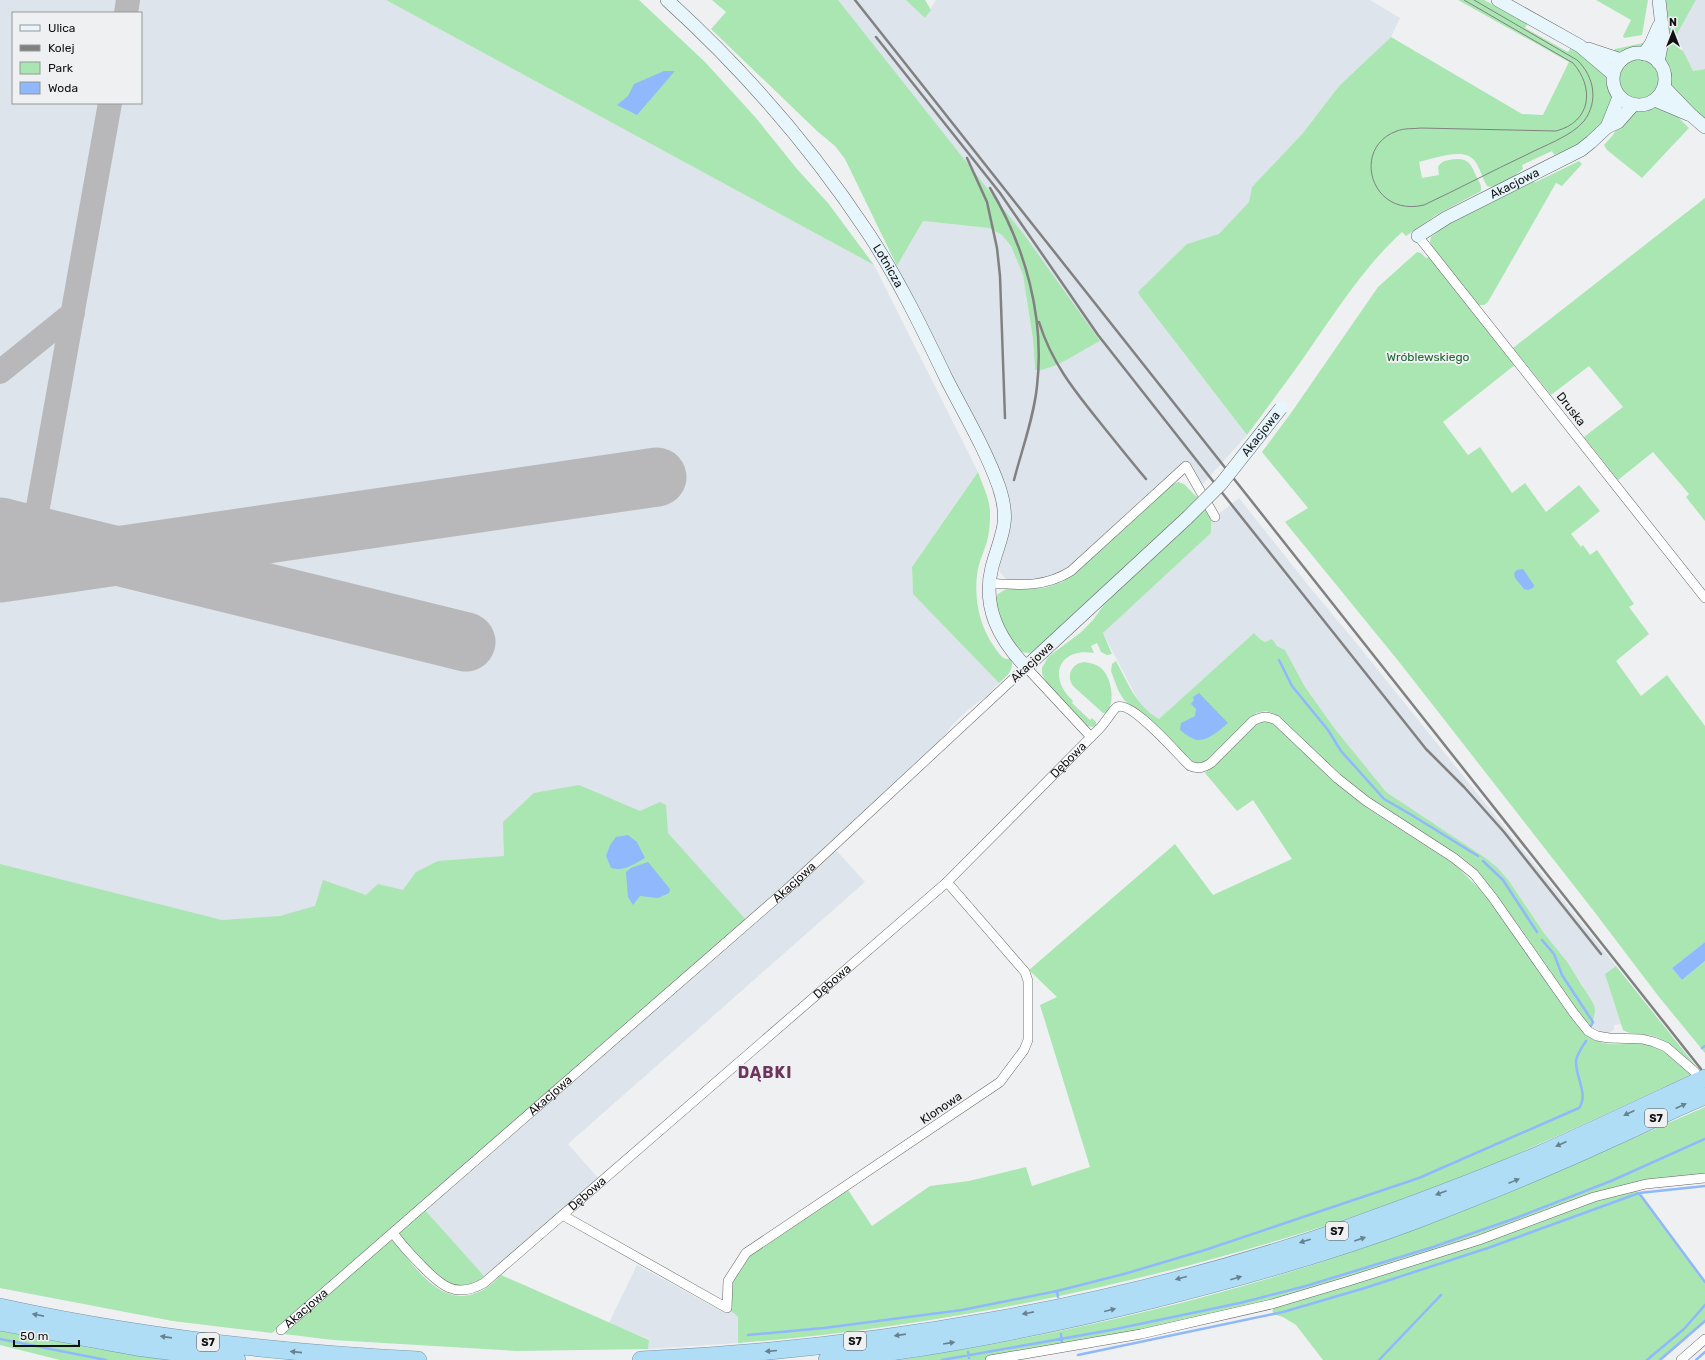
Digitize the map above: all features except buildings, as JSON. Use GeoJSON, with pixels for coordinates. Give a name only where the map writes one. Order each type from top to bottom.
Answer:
{"type":"FeatureCollection","features":[{"type":"Feature","properties":{"kind":"highway","name":"S7"},"geometry":{"type":"LineString","coordinates":[[641,1360],[789,1349],[903,1335],[1010,1317],[1136,1290],[1275,1251],[1342,1230],[1406,1207],[1536,1155],[1700,1075]]}},
{"type":"Feature","properties":{"kind":"highway","name":"S7"},"geometry":{"type":"LineString","coordinates":[[827,1360],[959,1341],[1072,1320],[1209,1286],[1281,1265],[1370,1236],[1478,1196],[1607,1141],[1705,1096]]}},
{"type":"Feature","properties":{"kind":"highway","name":"S7"},"geometry":{"type":"LineString","coordinates":[[0,1307],[120,1330],[193,1340],[314,1354],[418,1360]]}},
{"type":"Feature","properties":{"kind":"highway","name":"S7"},"geometry":{"type":"LineString","coordinates":[[0,1322],[136,1347],[236,1360]]}},
{"type":"Feature","properties":{"kind":"street","name":"Lotnicza"},"geometry":{"type":"LineString","coordinates":[[667,0],[722,53],[761,94],[806,147],[868,232],[902,290],[989,464],[1003,498],[1005,512],[1004,528],[989,583]]}},
{"type":"Feature","properties":{"kind":"street"},"geometry":{"type":"LineString","coordinates":[[1498,0],[1580,46],[1621,60]]}},
{"type":"Feature","properties":{"kind":"street"},"geometry":{"type":"LineString","coordinates":[[1658,62],[1662,36],[1659,0]]}},
{"type":"Feature","properties":{"kind":"street"},"geometry":{"type":"LineString","coordinates":[[1644,54],[1652,44],[1660,22]]}},
{"type":"Feature","properties":{"kind":"street"},"geometry":{"type":"LineString","coordinates":[[1580,46],[1613,74]]}},
{"type":"Feature","properties":{"kind":"street"},"geometry":{"type":"LineString","coordinates":[[1644,54],[1650,56],[1658,62],[1664,71],[1664,87],[1655,100],[1643,105],[1633,105],[1619,97],[1614,89],[1613,74],[1621,60],[1630,55],[1644,54]]}},
{"type":"Feature","properties":{"kind":"street"},"geometry":{"type":"LineString","coordinates":[[1664,87],[1705,127]]}},
{"type":"Feature","properties":{"kind":"street","name":"Akacjowa"},"geometry":{"type":"LineString","coordinates":[[1607,127],[1619,97]]}},
{"type":"Feature","properties":{"kind":"street"},"geometry":{"type":"LineString","coordinates":[[1655,100],[1691,115]]}},
{"type":"Feature","properties":{"kind":"street","name":"Akacjowa"},"geometry":{"type":"LineString","coordinates":[[1418,236],[1446,218],[1581,150],[1607,127],[1618,122],[1633,105]]}},
{"type":"Feature","properties":{"kind":"street","name":"Druska"},"geometry":{"type":"LineString","coordinates":[[1418,236],[1705,598]]}},
{"type":"Feature","properties":{"kind":"street","name":"Akacjowa"},"geometry":{"type":"LineString","coordinates":[[281,1330],[786,890],[1187,518],[1221,484],[1281,408]]}},
{"type":"Feature","properties":{"kind":"street"},"geometry":{"type":"LineString","coordinates":[[989,583],[1033,585],[1060,578],[1070,571],[1186,466],[1215,517]]}},
{"type":"Feature","properties":{"kind":"street","name":"Dębowa"},"geometry":{"type":"LineString","coordinates":[[989,583],[990,604],[996,626],[1009,649],[1092,737]]}},
{"type":"Feature","properties":{"kind":"street","name":"Dębowa"},"geometry":{"type":"LineString","coordinates":[[393,1233],[403,1247],[436,1282],[452,1289],[462,1290],[473,1289],[484,1283],[564,1216],[947,882],[1092,737],[1106,722],[1115,708],[1120,706],[1126,707],[1142,717],[1190,766],[1198,769],[1211,763],[1253,721],[1261,717],[1269,716],[1276,720],[1338,778],[1366,801],[1454,858],[1474,874],[1494,898],[1572,1012],[1588,1031],[1597,1036],[1609,1038],[1642,1039],[1654,1042],[1666,1047],[1700,1075]]}},
{"type":"Feature","properties":{"kind":"street","name":"Klonowa"},"geometry":{"type":"LineString","coordinates":[[727,1308],[728,1281],[746,1253],[1000,1082],[1024,1050],[1028,1040],[1029,1024],[1028,981],[1025,972],[947,882]]}},
{"type":"Feature","properties":{"kind":"street"},"geometry":{"type":"LineString","coordinates":[[990,1360],[1141,1334],[1264,1306],[1479,1240],[1594,1197],[1646,1184],[1705,1178]]}},
{"type":"Feature","properties":{"kind":"street","name":"Dębowa"},"geometry":{"type":"LineString","coordinates":[[564,1216],[727,1308]]}},
{"type":"Feature","properties":{"kind":"street"},"geometry":{"type":"LineString","coordinates":[[1681,1360],[1705,1339]]}},
{"type":"Feature","properties":{"kind":"shaded area"},"geometry":{"type":"Polygon","coordinates":[[[0,0],[386,0],[874,265],[978,472],[912,567],[913,594],[999,683],[987,696],[969,709],[953,724],[940,741],[906,773],[746,920],[272,1333],[173,1321],[0,1288],[0,0]]]}},
{"type":"Feature","properties":{"kind":"shaded area"},"geometry":{"type":"Polygon","coordinates":[[[824,0],[913,0],[925,18],[936,0],[1370,0],[1400,18],[1391,37],[1339,86],[1303,133],[1252,187],[1249,202],[1219,235],[1187,244],[1140,296],[1247,435],[1202,485],[1183,462],[1068,567],[1050,577],[1035,580],[1009,580],[1000,572],[999,562],[1007,542],[1009,529],[994,464],[897,266],[923,221],[989,228],[1002,235],[1011,246],[1023,275],[1033,339],[1035,370],[1057,364],[1094,344],[824,0]]]}},
{"type":"Feature","properties":{"kind":"shaded area"},"geometry":{"type":"Polygon","coordinates":[[[1696,0],[1705,0],[1705,69],[1693,71],[1676,36],[1696,0]]]}},
{"type":"Feature","properties":{"kind":"shaded area"},"geometry":{"type":"Polygon","coordinates":[[[1239,498],[1616,966],[1605,974],[1622,1024],[1614,1025],[1614,1029],[1610,1033],[1601,1032],[1591,1026],[1595,1014],[1582,984],[1568,963],[1544,933],[1509,881],[1498,868],[1487,859],[1386,793],[1335,729],[1305,687],[1285,650],[1277,646],[1272,639],[1265,642],[1254,633],[1159,719],[1148,713],[1140,704],[1103,633],[1211,533],[1211,520],[1239,498]]]}},
{"type":"Feature","properties":{"kind":"shaded area"},"geometry":{"type":"Polygon","coordinates":[[[836,850],[865,882],[568,1144],[598,1178],[562,1211],[484,1276],[425,1210],[836,850]]]}},
{"type":"Feature","properties":{"kind":"shaded area"},"geometry":{"type":"Polygon","coordinates":[[[637,1265],[725,1313],[727,1308],[737,1316],[738,1343],[648,1349],[649,1339],[609,1323],[637,1265]]]}},
{"type":"Feature","properties":{"kind":"green space"},"geometry":{"type":"Polygon","coordinates":[[[386,0],[639,0],[705,62],[756,118],[797,169],[828,203],[874,265],[386,0]]]}},
{"type":"Feature","properties":{"kind":"green space"},"geometry":{"type":"Polygon","coordinates":[[[712,0],[838,0],[1025,236],[1100,341],[1058,364],[1042,370],[1035,370],[1033,339],[1023,275],[1011,246],[1002,235],[989,228],[923,221],[897,266],[845,159],[835,146],[817,131],[711,29],[726,12],[712,0]]]}},
{"type":"Feature","properties":{"kind":"green space"},"geometry":{"type":"Polygon","coordinates":[[[906,0],[925,0],[931,10],[925,18],[906,0]]]}},
{"type":"Feature","properties":{"kind":"green space"},"geometry":{"type":"Polygon","coordinates":[[[1458,0],[1484,0],[1528,23],[1525,28],[1568,52],[1571,47],[1608,74],[1613,96],[1602,123],[1589,137],[1571,149],[1554,155],[1552,151],[1522,165],[1523,169],[1511,179],[1492,187],[1487,186],[1476,163],[1469,156],[1455,154],[1419,162],[1422,178],[1439,175],[1438,167],[1444,161],[1460,159],[1467,161],[1472,167],[1479,181],[1481,191],[1436,215],[1406,236],[1402,232],[1389,244],[1354,285],[1297,367],[1247,435],[1138,292],[1187,244],[1219,234],[1249,202],[1252,187],[1303,133],[1339,86],[1391,37],[1522,114],[1543,115],[1569,62],[1458,0]]]}},
{"type":"Feature","properties":{"kind":"green space"},"geometry":{"type":"Polygon","coordinates":[[[1596,0],[1648,0],[1642,35],[1624,38],[1623,36],[1631,20],[1596,0]]]}},
{"type":"Feature","properties":{"kind":"green space"},"geometry":{"type":"Polygon","coordinates":[[[1664,0],[1696,0],[1676,36],[1693,71],[1705,69],[1705,118],[1676,95],[1668,83],[1668,75],[1663,62],[1664,0]]]}},
{"type":"Feature","properties":{"kind":"green space"},"geometry":{"type":"Polygon","coordinates":[[[1643,43],[1648,44],[1630,52],[1611,54],[1615,49],[1643,43]]]}},
{"type":"Feature","properties":{"kind":"green space"},"geometry":{"type":"Polygon","coordinates":[[[1643,59],[1650,62],[1656,68],[1659,79],[1658,87],[1650,96],[1643,99],[1635,99],[1628,96],[1620,87],[1619,75],[1622,68],[1631,60],[1643,59]]]}},
{"type":"Feature","properties":{"kind":"green space"},"geometry":{"type":"Polygon","coordinates":[[[1656,105],[1677,116],[1689,128],[1642,178],[1607,150],[1604,145],[1617,128],[1638,109],[1656,105]]]}},
{"type":"Feature","properties":{"kind":"green space"},"geometry":{"type":"Polygon","coordinates":[[[1579,161],[1582,164],[1562,186],[1556,183],[1488,302],[1484,305],[1478,305],[1432,247],[1430,242],[1431,237],[1448,224],[1528,182],[1536,182],[1579,161]]]}},
{"type":"Feature","properties":{"kind":"green space"},"geometry":{"type":"Polygon","coordinates":[[[1705,198],[1705,521],[1686,497],[1689,494],[1653,452],[1618,480],[1584,437],[1623,407],[1589,366],[1551,395],[1513,348],[1705,198]]]}},
{"type":"Feature","properties":{"kind":"green space","name":"Wróblewskiego"},"geometry":{"type":"Polygon","coordinates":[[[1417,252],[1421,253],[1426,258],[1430,257],[1516,364],[1443,422],[1468,455],[1480,447],[1512,493],[1525,483],[1546,512],[1579,485],[1600,511],[1571,534],[1581,547],[1583,545],[1590,555],[1597,550],[1634,604],[1629,607],[1649,634],[1616,661],[1641,696],[1667,675],[1705,726],[1705,942],[1672,968],[1682,980],[1705,961],[1705,1053],[1659,997],[1400,663],[1285,522],[1308,508],[1262,452],[1291,413],[1378,287],[1417,252]]]}},
{"type":"Feature","properties":{"kind":"green space"},"geometry":{"type":"Polygon","coordinates":[[[978,472],[987,496],[990,510],[990,524],[989,534],[979,565],[976,590],[977,600],[981,620],[989,639],[1003,658],[1011,658],[1012,662],[1010,672],[999,683],[913,594],[912,567],[978,472]]]}},
{"type":"Feature","properties":{"kind":"green space"},"geometry":{"type":"Polygon","coordinates":[[[1178,482],[1184,484],[1199,499],[1040,646],[1030,653],[1020,652],[1004,630],[995,600],[998,594],[1006,589],[1045,588],[1062,582],[1075,574],[1172,485],[1178,482]]]}},
{"type":"Feature","properties":{"kind":"green space"},"geometry":{"type":"Polygon","coordinates":[[[1204,507],[1211,520],[1211,533],[1103,633],[1112,654],[1107,655],[1101,652],[1097,643],[1091,646],[1094,653],[1082,652],[1072,655],[1065,659],[1061,666],[1059,674],[1060,683],[1065,692],[1073,701],[1072,703],[1090,720],[1092,718],[1096,722],[1094,727],[1087,726],[1046,682],[1042,674],[1042,668],[1048,657],[1080,633],[1127,580],[1204,507]]]}},
{"type":"Feature","properties":{"kind":"green space"},"geometry":{"type":"Polygon","coordinates":[[[1254,633],[1265,642],[1272,639],[1277,646],[1285,650],[1305,687],[1335,729],[1386,792],[1487,859],[1498,868],[1509,881],[1544,933],[1568,963],[1593,1003],[1595,1012],[1591,1026],[1581,1016],[1557,984],[1522,930],[1475,868],[1460,856],[1385,810],[1341,775],[1275,714],[1266,711],[1256,713],[1206,761],[1202,763],[1194,763],[1140,712],[1124,700],[1118,690],[1111,671],[1112,664],[1116,661],[1138,701],[1151,714],[1159,719],[1254,633]]]}},
{"type":"Feature","properties":{"kind":"green space"},"geometry":{"type":"Polygon","coordinates":[[[1084,662],[1100,667],[1108,678],[1112,696],[1107,713],[1103,713],[1073,686],[1071,682],[1071,671],[1076,665],[1084,662]]]}},
{"type":"Feature","properties":{"kind":"green space"},"geometry":{"type":"Polygon","coordinates":[[[1265,721],[1275,724],[1333,780],[1367,808],[1454,864],[1486,895],[1584,1033],[1593,1039],[1607,1044],[1637,1043],[1654,1047],[1668,1054],[1691,1074],[1486,1167],[1378,1208],[1269,1243],[1138,1278],[1006,1307],[872,1329],[738,1343],[738,1318],[727,1308],[731,1305],[733,1282],[750,1256],[848,1190],[872,1226],[930,1186],[969,1181],[1026,1167],[1032,1186],[1090,1167],[1040,1005],[1057,997],[1029,970],[1175,844],[1213,895],[1292,859],[1253,800],[1237,811],[1205,773],[1257,723],[1265,721]]]}},
{"type":"Feature","properties":{"kind":"green space"},"geometry":{"type":"Polygon","coordinates":[[[579,785],[640,811],[660,802],[666,805],[668,833],[746,920],[272,1333],[173,1321],[0,1288],[0,864],[222,920],[280,916],[315,906],[323,880],[366,895],[378,884],[403,890],[416,872],[438,861],[504,856],[503,822],[534,793],[579,785]]]}},
{"type":"Feature","properties":{"kind":"green space"},"geometry":{"type":"Polygon","coordinates":[[[1616,966],[1699,1070],[1697,1070],[1662,1040],[1647,1035],[1629,1033],[1623,1030],[1605,974],[1616,966]]]}},
{"type":"Feature","properties":{"kind":"green space"},"geometry":{"type":"Polygon","coordinates":[[[1705,1107],[1705,1178],[1633,1187],[1705,1282],[1705,1321],[1660,1360],[1323,1360],[1296,1325],[1283,1317],[1273,1314],[1272,1304],[990,1360],[899,1360],[1031,1337],[1163,1308],[1356,1251],[1419,1228],[1527,1185],[1705,1107]]]}},
{"type":"Feature","properties":{"kind":"green space"},"geometry":{"type":"Polygon","coordinates":[[[425,1210],[484,1276],[480,1280],[465,1285],[453,1285],[443,1281],[410,1248],[398,1233],[425,1210]]]}},
{"type":"Feature","properties":{"kind":"green space"},"geometry":{"type":"Polygon","coordinates":[[[391,1239],[417,1270],[438,1289],[450,1294],[463,1296],[480,1292],[490,1286],[501,1275],[649,1340],[648,1349],[517,1351],[333,1340],[284,1334],[391,1239]]]}},
{"type":"Feature","properties":{"kind":"green space"},"geometry":{"type":"Polygon","coordinates":[[[0,1331],[91,1348],[168,1360],[60,1360],[0,1345],[0,1331]]]}},
{"type":"Feature","properties":{"kind":"water"},"geometry":{"type":"Polygon","coordinates":[[[664,71],[675,71],[637,115],[617,105],[628,96],[634,84],[664,71]]]}},
{"type":"Feature","properties":{"kind":"water"},"geometry":{"type":"Polygon","coordinates":[[[1523,569],[1534,585],[1533,588],[1528,590],[1524,589],[1515,578],[1514,573],[1517,570],[1523,569]]]}},
{"type":"Feature","properties":{"kind":"water"},"geometry":{"type":"Polygon","coordinates":[[[1199,693],[1228,723],[1212,736],[1203,740],[1194,739],[1180,730],[1181,723],[1195,716],[1196,709],[1191,704],[1194,700],[1193,697],[1199,693]]]}},
{"type":"Feature","properties":{"kind":"water"},"geometry":{"type":"Polygon","coordinates":[[[628,835],[637,842],[645,858],[625,868],[611,868],[606,856],[610,845],[616,837],[628,835]]]}},
{"type":"Feature","properties":{"kind":"water"},"geometry":{"type":"Polygon","coordinates":[[[648,862],[670,889],[669,893],[658,898],[640,896],[633,905],[628,897],[626,872],[631,868],[648,862]]]}},
{"type":"Feature","properties":{"kind":"water"},"geometry":{"type":"Polygon","coordinates":[[[1705,942],[1705,961],[1682,980],[1672,968],[1705,942]]]}},
{"type":"Feature","properties":{"kind":"waterway"},"geometry":{"type":"LineString","coordinates":[[1279,660],[1292,686],[1328,730],[1341,751],[1384,799],[1478,856]]}},
{"type":"Feature","properties":{"kind":"waterway"},"geometry":{"type":"LineString","coordinates":[[1483,861],[1503,880],[1537,932]]}},
{"type":"Feature","properties":{"kind":"waterway"},"geometry":{"type":"LineString","coordinates":[[1542,940],[1554,954],[1562,975],[1593,1022],[1591,1026]]}},
{"type":"Feature","properties":{"kind":"waterway"},"geometry":{"type":"LineString","coordinates":[[1058,1297],[1057,1291],[1124,1274],[1205,1250],[1419,1178],[1579,1108],[1583,1097],[1576,1061],[1586,1041]]}},
{"type":"Feature","properties":{"kind":"waterway"},"geometry":{"type":"LineString","coordinates":[[942,1360],[1111,1330],[1240,1303],[1306,1286],[1433,1247],[1516,1218],[1611,1181],[1705,1139]]}},
{"type":"Feature","properties":{"kind":"waterway"},"geometry":{"type":"LineString","coordinates":[[1078,1355],[1283,1312],[1365,1288],[1488,1248],[1639,1193],[1705,1186]]}},
{"type":"Feature","properties":{"kind":"waterway"},"geometry":{"type":"LineString","coordinates":[[1639,1193],[1705,1282]]}},
{"type":"Feature","properties":{"kind":"waterway"},"geometry":{"type":"LineString","coordinates":[[748,1335],[824,1328],[962,1310],[1057,1291]]}},
{"type":"Feature","properties":{"kind":"waterway"},"geometry":{"type":"LineString","coordinates":[[1379,1360],[1441,1295]]}},
{"type":"Feature","properties":{"kind":"waterway"},"geometry":{"type":"LineString","coordinates":[[1647,1360],[1684,1329],[1705,1305]]}},
{"type":"Feature","properties":{"kind":"waterway"},"geometry":{"type":"LineString","coordinates":[[1660,1360],[1705,1321]]}},
{"type":"Feature","properties":{"kind":"waterway"},"geometry":{"type":"LineString","coordinates":[[1061,1334],[1062,1344]]}},
{"type":"Feature","properties":{"kind":"waterway"},"geometry":{"type":"LineString","coordinates":[[0,1339],[106,1360]]}},
{"type":"Feature","properties":{"kind":"waterway"},"geometry":{"type":"LineString","coordinates":[[968,1352],[969,1358]]}},
{"type":"Feature","properties":{"kind":"waterway"},"geometry":{"type":"LineString","coordinates":[[1696,1360],[1705,1352]]}},
{"type":"Feature","properties":{"kind":"taxiway"},"geometry":{"type":"LineString","coordinates":[[126,12],[128,0]]}},
{"type":"Feature","properties":{"kind":"taxiway"},"geometry":{"type":"LineString","coordinates":[[33,535],[110,104]]}},
{"type":"Feature","properties":{"kind":"taxiway"},"geometry":{"type":"LineString","coordinates":[[0,372],[73,313]]}},
{"type":"Feature","properties":{"kind":"runway"},"geometry":{"type":"LineString","coordinates":[[0,573],[657,477]]}},
{"type":"Feature","properties":{"kind":"runway"},"geometry":{"type":"LineString","coordinates":[[0,527],[466,642]]}},
{"type":"Feature","properties":{"kind":"tram line"},"geometry":{"type":"LineString","coordinates":[[1464,0],[1573,63],[1585,83],[1587,93],[1586,103],[1583,112],[1577,120],[1568,127],[1556,131],[1421,128],[1397,131],[1383,139],[1374,151],[1371,165],[1373,179],[1380,192],[1391,201],[1405,206],[1424,205],[1565,136],[1584,121],[1592,105],[1593,97],[1591,81],[1583,66],[1577,60],[1474,0]]}},
{"type":"Feature","properties":{"kind":"railway"},"geometry":{"type":"LineString","coordinates":[[855,0],[1701,1069]]}},
{"type":"Feature","properties":{"kind":"railway"},"geometry":{"type":"LineString","coordinates":[[876,37],[1000,193],[1098,335],[1231,504],[1426,749],[1464,787],[1504,832],[1601,954]]}},
{"type":"Feature","properties":{"kind":"railway"},"geometry":{"type":"LineString","coordinates":[[967,158],[987,202],[997,248],[1000,276],[1005,418]]}},
{"type":"Feature","properties":{"kind":"railway"},"geometry":{"type":"LineString","coordinates":[[990,188],[1013,234],[1022,258],[1030,283],[1038,334],[1039,360],[1037,386],[1031,421],[1014,480]]}},
{"type":"Feature","properties":{"kind":"railway"},"geometry":{"type":"LineString","coordinates":[[1039,322],[1056,362],[1072,386],[1146,479]]}},
{"type":"Feature","properties":{"kind":"district","name":"DĄBKI"},"geometry":{"type":"Point","coordinates":[765,1072]}}]}
